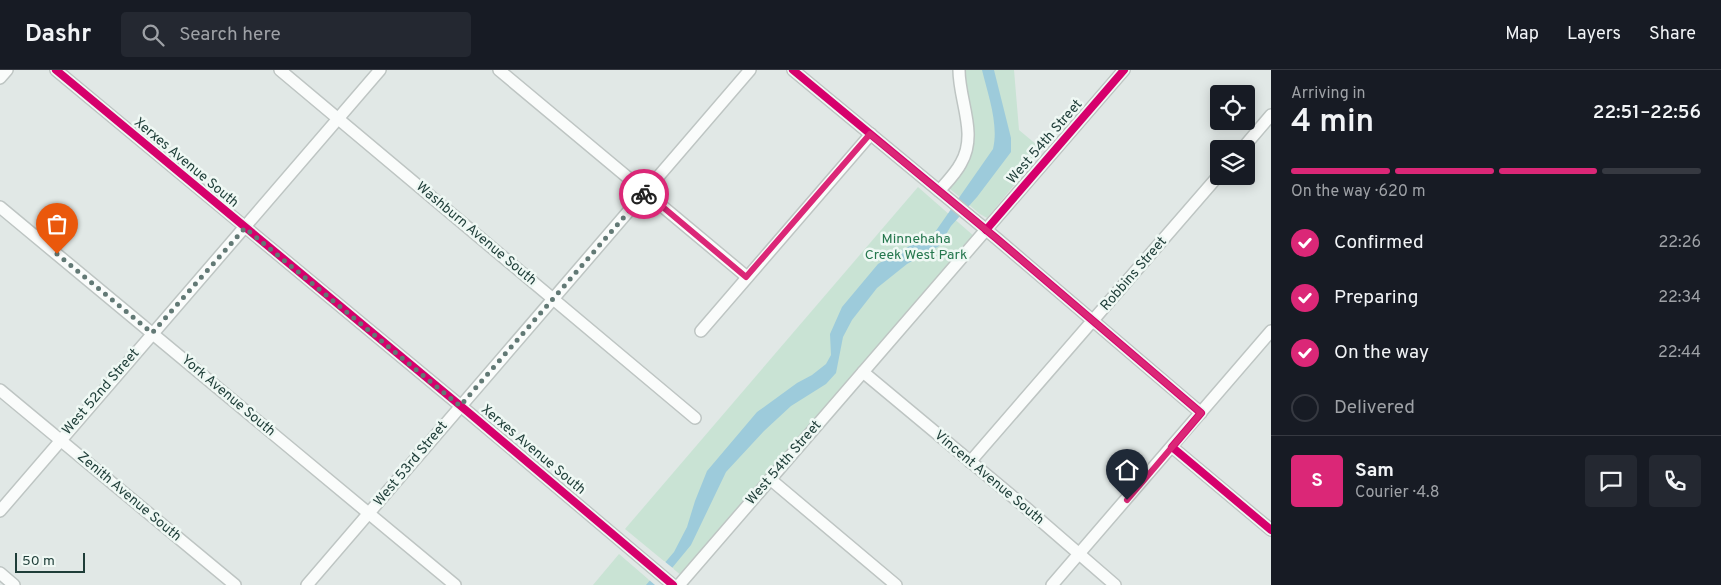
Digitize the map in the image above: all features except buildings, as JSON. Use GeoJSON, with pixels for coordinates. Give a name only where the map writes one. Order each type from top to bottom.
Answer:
{"type":"FeatureCollection","features":[{"type":"Feature","properties":{"kind":"street"},"geometry":{"type":"LineString","coordinates":[[0,78],[7,70]]}},
{"type":"Feature","properties":{"kind":"street","name":"Xerxes Avenue South"},"geometry":{"type":"LineString","coordinates":[[56,70],[669,582]]}},
{"type":"Feature","properties":{"kind":"street","name":"Washburn Avenue South"},"geometry":{"type":"LineString","coordinates":[[280,70],[695,418]]}},
{"type":"Feature","properties":{"kind":"street","name":"West 52nd Street"},"geometry":{"type":"LineString","coordinates":[[0,511],[380,70]]}},
{"type":"Feature","properties":{"kind":"street"},"geometry":{"type":"LineString","coordinates":[[499,70],[746,277]]}},
{"type":"Feature","properties":{"kind":"street","name":"West 53rd Street"},"geometry":{"type":"LineString","coordinates":[[307,585],[750,70]]}},
{"type":"Feature","properties":{"kind":"street"},"geometry":{"type":"LineString","coordinates":[[793,70],[986,230],[1201,413]]}},
{"type":"Feature","properties":{"kind":"street"},"geometry":{"type":"LineString","coordinates":[[939,191],[961,164],[967,150],[969,135],[962,100],[960,70]]}},
{"type":"Feature","properties":{"kind":"street","name":"West 54th Street"},"geometry":{"type":"LineString","coordinates":[[679,585],[986,230],[1117,72]]}},
{"type":"Feature","properties":{"kind":"street"},"geometry":{"type":"LineString","coordinates":[[1250,140],[1271,115]]}},
{"type":"Feature","properties":{"kind":"street"},"geometry":{"type":"LineString","coordinates":[[700,331],[870,134]]}},
{"type":"Feature","properties":{"kind":"street","name":"Robbins Street"},"geometry":{"type":"LineString","coordinates":[[970,462],[1211,185]]}},
{"type":"Feature","properties":{"kind":"street","name":"York Avenue South"},"geometry":{"type":"LineString","coordinates":[[0,207],[455,585]]}},
{"type":"Feature","properties":{"kind":"street"},"geometry":{"type":"LineString","coordinates":[[1052,585],[1201,413],[1269,338]]}},
{"type":"Feature","properties":{"kind":"street","name":"Vincent Avenue South"},"geometry":{"type":"LineString","coordinates":[[863,372],[1115,585]]}},
{"type":"Feature","properties":{"kind":"street","name":"Zenith Avenue South"},"geometry":{"type":"LineString","coordinates":[[0,390],[235,585]]}},
{"type":"Feature","properties":{"kind":"street"},"geometry":{"type":"LineString","coordinates":[[1172,447],[1271,530]]}},
{"type":"Feature","properties":{"kind":"street"},"geometry":{"type":"LineString","coordinates":[[770,479],[896,585]]}},
{"type":"Feature","properties":{"kind":"street"},"geometry":{"type":"LineString","coordinates":[[0,573],[14,585]]}},
{"type":"Feature","properties":{"kind":"green space","name":"Minnehaha Creek West Park"},"geometry":{"type":"Polygon","coordinates":[[[959,70],[1014,70],[1019,130],[1043,150],[987,218],[950,189],[967,150],[959,70]]]}},
{"type":"Feature","properties":{"kind":"green space","name":"Minnehaha Creek West Park"},"geometry":{"type":"Polygon","coordinates":[[[918,187],[975,237],[682,576],[625,529],[918,187]]]}},
{"type":"Feature","properties":{"kind":"green space"},"geometry":{"type":"Polygon","coordinates":[[[619,554],[655,585],[593,585],[619,554]]]}},
{"type":"Feature","properties":{"kind":"water"},"geometry":{"type":"Polygon","coordinates":[[[982,70],[994,70],[1011,138],[1011,152],[977,197],[951,226],[939,246],[907,264],[877,288],[852,320],[843,337],[836,373],[826,384],[791,406],[764,431],[726,472],[691,545],[658,585],[646,585],[674,552],[687,527],[707,471],[757,412],[826,364],[831,355],[830,334],[842,307],[878,264],[897,252],[933,235],[993,149],[994,120],[982,70]]]}},
{"type":"Feature","properties":{"kind":"pier"},"geometry":{"type":"Polygon","coordinates":[[[664,561],[674,569],[661,585],[655,585],[648,579],[664,561]]]}},
{"type":"Feature","properties":{"kind":"cycle path"},"geometry":{"type":"LineString","coordinates":[[56,70],[673,585]]}},
{"type":"Feature","properties":{"kind":"cycle path"},"geometry":{"type":"LineString","coordinates":[[793,70],[996,238],[1201,413],[1172,447],[1271,530]]}},
{"type":"Feature","properties":{"kind":"cycle path"},"geometry":{"type":"LineString","coordinates":[[986,230],[1124,70]]}},
{"type":"Feature","properties":{"kind":"way so far"},"geometry":{"type":"LineString","coordinates":[[57,254],[152,333],[245,228],[460,406],[644,194]]}},
{"type":"Feature","properties":{"kind":"route"},"geometry":{"type":"LineString","coordinates":[[644,194],[645,192],[746,277],[870,134],[996,238],[1201,413],[1127,500]]}}]}
